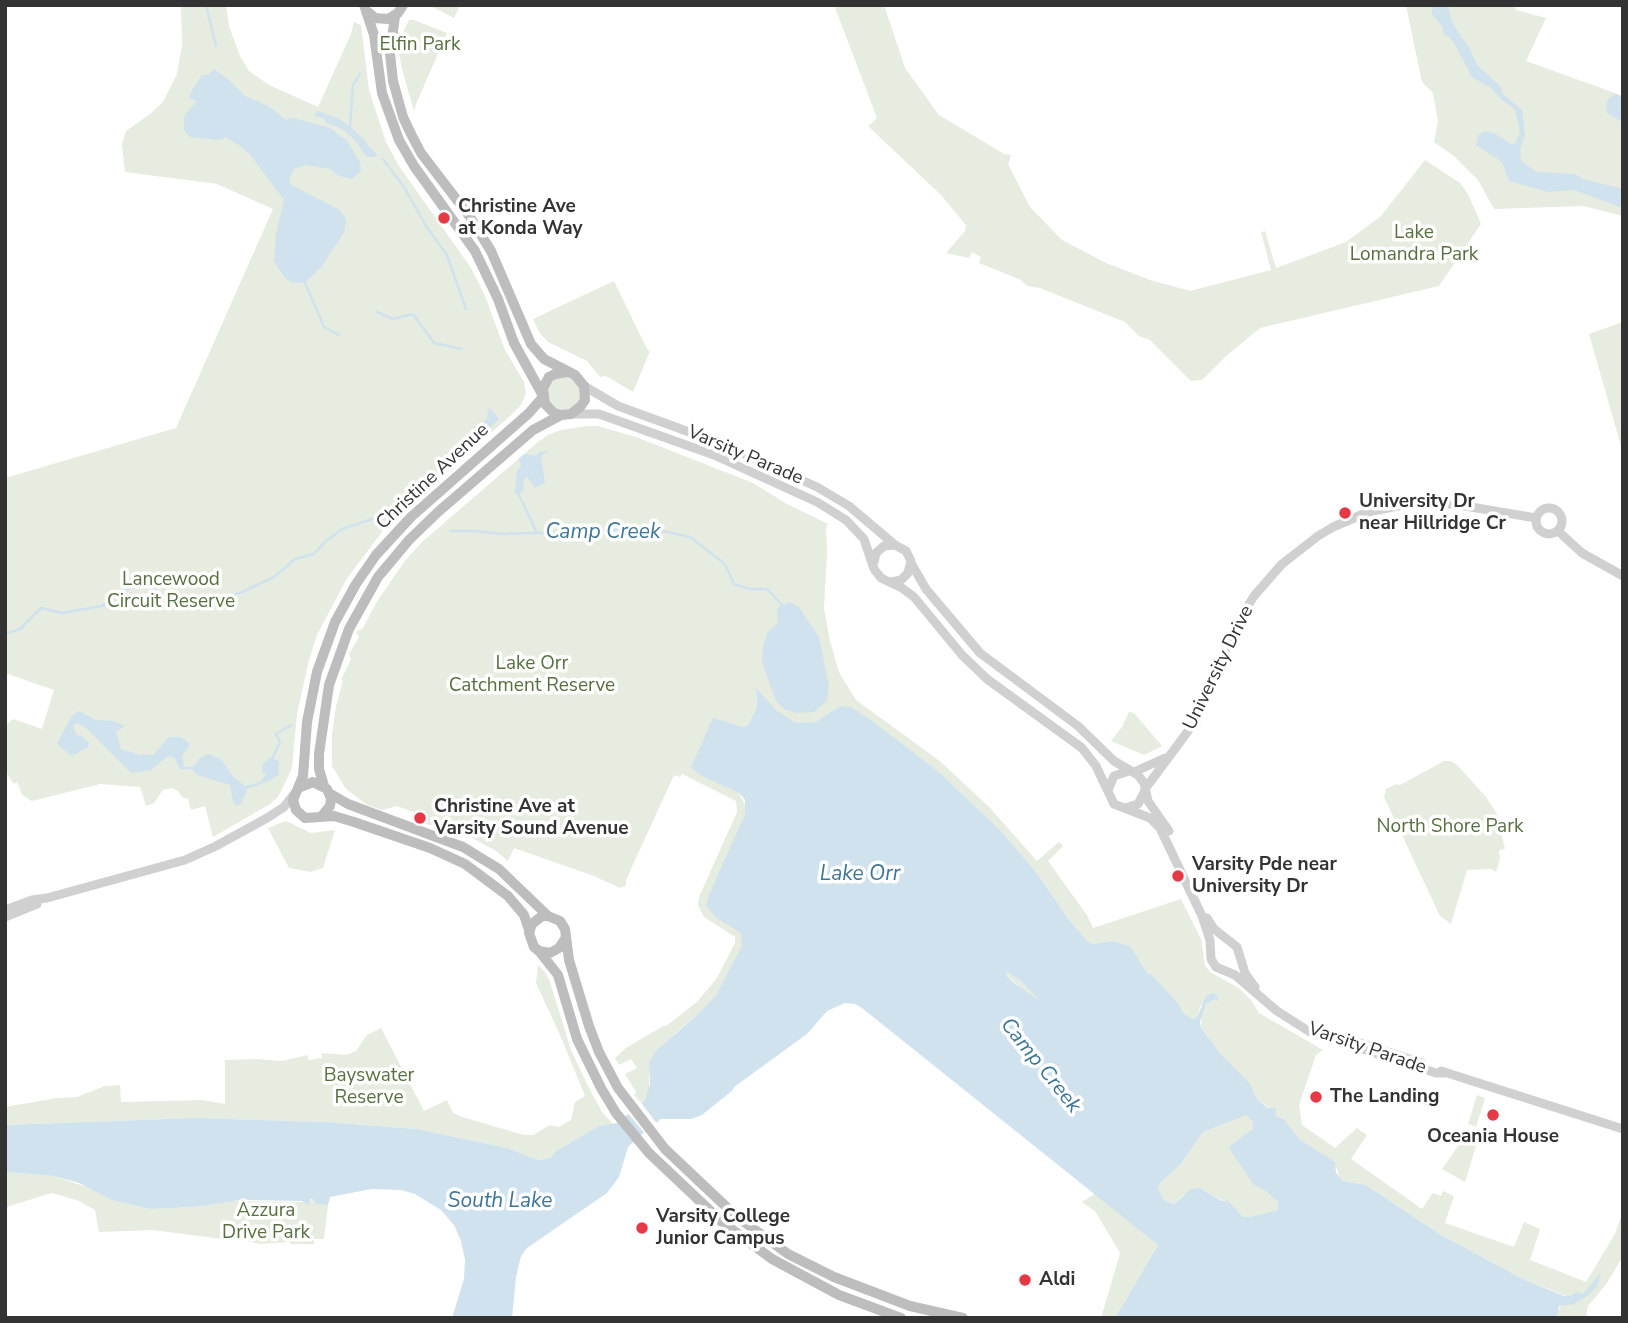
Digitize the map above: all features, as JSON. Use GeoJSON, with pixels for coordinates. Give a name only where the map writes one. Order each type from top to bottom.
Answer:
{"type":"FeatureCollection","features":[{"type":"Feature","properties":{"kind":"main road"},"geometry":{"type":"LineString","coordinates":[[365,7],[374,35],[382,93],[399,140],[475,251],[498,299],[514,343],[549,410],[566,415],[582,406],[584,386],[575,375],[544,359],[527,339],[491,251],[470,217],[421,153],[403,117],[393,81],[390,54],[395,16],[403,5]]}},
{"type":"Feature","properties":{"kind":"main road"},"geometry":{"type":"LineString","coordinates":[[365,7],[375,18],[395,16]]}},
{"type":"Feature","properties":{"kind":"main road"},"geometry":{"type":"LineString","coordinates":[[542,396],[543,388],[550,377],[568,372]]}},
{"type":"Feature","properties":{"kind":"main road","name":"Christine Avenue"},"geometry":{"type":"LineString","coordinates":[[296,791],[303,776],[307,722],[317,672],[335,622],[356,584],[376,555],[411,517],[529,414],[542,396]]}},
{"type":"Feature","properties":{"kind":"main road","name":"Christine Avenue"},"geometry":{"type":"LineString","coordinates":[[327,790],[319,769],[319,754],[329,685],[349,629],[378,578],[422,526],[533,430],[566,415]]}},
{"type":"Feature","properties":{"kind":"main road"},"geometry":{"type":"LineString","coordinates":[[901,1318],[839,1295],[776,1262],[722,1222],[641,1145],[616,1113],[580,1047],[558,975],[531,943],[524,915],[508,896],[465,864],[430,848],[334,817],[305,818],[294,805],[296,791],[313,782],[348,804],[464,847],[499,869],[548,916],[563,925],[594,1040],[609,1073],[654,1135],[725,1207],[783,1251],[834,1277],[886,1298],[960,1318]]}},
{"type":"Feature","properties":{"kind":"main road"},"geometry":{"type":"LineString","coordinates":[[317,819],[330,806],[327,790]]}},
{"type":"Feature","properties":{"kind":"main road"},"geometry":{"type":"LineString","coordinates":[[529,930],[536,919],[548,916]]}},
{"type":"Feature","properties":{"kind":"main road"},"geometry":{"type":"LineString","coordinates":[[539,951],[555,951],[565,939]]}},
{"type":"Feature","properties":{"kind":"main road"},"geometry":{"type":"LineString","coordinates":[[776,1262],[783,1251]]}},
{"type":"Feature","properties":{"kind":"street","name":"Varsity Parade"},"geometry":{"type":"LineString","coordinates":[[584,386],[618,406],[722,444],[817,487],[849,506],[895,545]]}},
{"type":"Feature","properties":{"kind":"street","name":"Varsity Parade"},"geometry":{"type":"LineString","coordinates":[[566,415],[599,414],[625,422],[714,455],[817,502],[846,520],[860,534],[873,563]]}},
{"type":"Feature","properties":{"kind":"street","name":"University Drive"},"geometry":{"type":"LineString","coordinates":[[1145,790],[1169,755],[1189,734],[1204,706],[1235,628],[1254,596],[1282,564],[1322,533],[1368,512],[1408,504],[1453,503],[1536,518]]}},
{"type":"Feature","properties":{"kind":"street"},"geometry":{"type":"LineString","coordinates":[[1545,508],[1558,511],[1562,519],[1558,531],[1542,533],[1537,526],[1536,518],[1545,508]]}},
{"type":"Feature","properties":{"kind":"street"},"geometry":{"type":"LineString","coordinates":[[1558,531],[1582,553],[1623,576]]}},
{"type":"Feature","properties":{"kind":"street"},"geometry":{"type":"LineString","coordinates":[[891,582],[905,577],[911,563],[906,551],[895,545],[880,549],[873,563],[877,574],[914,597],[973,667],[1082,748],[1096,766],[1114,804],[1150,818],[1160,828],[1202,916],[1209,936],[1211,955]]}},
{"type":"Feature","properties":{"kind":"street","name":"Varsity Parade"},"geometry":{"type":"LineString","coordinates":[[911,563],[926,589],[980,653],[1078,726],[1108,756],[1142,779],[1152,808],[1170,832],[1212,926],[1237,947],[1245,973],[1260,992],[1304,1023],[1331,1034],[1404,1056],[1444,1073],[1623,1129]]}},
{"type":"Feature","properties":{"kind":"street","name":"University Drive"},"geometry":{"type":"LineString","coordinates":[[1132,772],[1169,755]]}},
{"type":"Feature","properties":{"kind":"street"},"geometry":{"type":"LineString","coordinates":[[1108,791],[1114,776],[1124,771],[1132,772]]}},
{"type":"Feature","properties":{"kind":"street"},"geometry":{"type":"LineString","coordinates":[[1123,808],[1138,804],[1145,790]]}},
{"type":"Feature","properties":{"kind":"street"},"geometry":{"type":"LineString","coordinates":[[5,910],[32,900],[185,860],[267,818],[284,807],[296,791]]}},
{"type":"Feature","properties":{"kind":"street"},"geometry":{"type":"LineString","coordinates":[[267,818],[286,811],[300,815]]}},
{"type":"Feature","properties":{"kind":"street"},"geometry":{"type":"LineString","coordinates":[[5,917],[47,898]]}},
{"type":"Feature","properties":{"kind":"street"},"geometry":{"type":"LineString","coordinates":[[1211,955],[1214,946],[1227,941]]}},
{"type":"Feature","properties":{"kind":"street","name":"Varsity Parade"},"geometry":{"type":"LineString","coordinates":[[1211,955],[1216,967],[1240,979],[1277,1011],[1310,1032],[1436,1073],[1444,1073]]}},
{"type":"Feature","properties":{"kind":"street"},"geometry":{"type":"LineString","coordinates":[[1225,970],[1233,968],[1240,957]]}},
{"type":"Feature","properties":{"kind":"green space","name":"Lancewood Circuit Reserve"},"geometry":{"type":"Polygon","coordinates":[[[181,5],[226,5],[229,26],[240,56],[249,71],[269,85],[318,107],[354,22],[361,25],[369,90],[386,142],[399,166],[471,268],[485,296],[505,350],[524,382],[526,393],[521,405],[509,417],[390,521],[346,580],[317,635],[309,660],[297,714],[292,768],[278,797],[213,837],[205,806],[191,810],[188,799],[172,788],[163,790],[154,803],[146,806],[140,787],[100,784],[32,801],[22,795],[17,782],[14,784],[5,771],[7,724],[13,719],[42,729],[54,690],[5,673],[5,478],[176,428],[273,209],[217,184],[125,172],[122,144],[126,131],[163,102],[177,74],[182,45],[181,5]]]}},
{"type":"Feature","properties":{"kind":"green space","name":"Elfin Park"},"geometry":{"type":"Polygon","coordinates":[[[429,5],[460,5],[454,18],[429,5]]]}},
{"type":"Feature","properties":{"kind":"green space","name":"Lake Lomandra Park"},"geometry":{"type":"Polygon","coordinates":[[[834,5],[884,5],[905,68],[939,115],[1004,154],[1011,155],[1008,164],[1030,207],[1062,240],[1106,263],[1150,280],[1190,291],[1271,270],[1261,232],[1265,231],[1276,268],[1346,242],[1381,216],[1425,160],[1460,183],[1468,194],[1481,224],[1439,286],[1260,328],[1202,380],[1191,381],[1150,340],[1139,336],[1125,322],[1040,288],[1027,286],[1021,280],[979,263],[981,257],[972,252],[969,258],[946,253],[965,231],[966,225],[941,195],[868,126],[877,118],[834,5]]]}},
{"type":"Feature","properties":{"kind":"green space"},"geometry":{"type":"Polygon","coordinates":[[[1406,5],[1514,5],[1516,10],[1546,18],[1526,61],[1623,96],[1623,216],[1583,206],[1494,209],[1478,180],[1454,156],[1434,142],[1438,121],[1433,93],[1422,82],[1406,5]]]}},
{"type":"Feature","properties":{"kind":"green space","name":"Elfin Park"},"geometry":{"type":"Polygon","coordinates":[[[409,20],[447,33],[414,111],[399,52],[409,20]]]}},
{"type":"Feature","properties":{"kind":"green space"},"geometry":{"type":"Polygon","coordinates":[[[614,281],[650,351],[633,392],[606,376],[600,377],[587,361],[548,342],[533,319],[614,281]]]}},
{"type":"Feature","properties":{"kind":"green space"},"geometry":{"type":"Polygon","coordinates":[[[1623,322],[1623,453],[1589,334],[1623,322]]]}},
{"type":"Feature","properties":{"kind":"green space"},"geometry":{"type":"Polygon","coordinates":[[[564,376],[576,381],[581,393],[576,405],[564,410],[552,405],[547,393],[552,381],[564,376]]]}},
{"type":"Feature","properties":{"kind":"green space","name":"Lake Orr Catchment Reserve"},"geometry":{"type":"Polygon","coordinates":[[[598,426],[636,437],[753,483],[787,504],[828,524],[824,608],[839,672],[856,700],[941,762],[990,808],[1037,861],[1059,842],[1063,846],[1048,861],[1087,915],[1093,928],[1181,899],[1201,939],[1205,965],[1210,972],[1239,988],[1259,1013],[1323,1050],[1316,1055],[1299,1105],[1302,1125],[1335,1148],[1357,1128],[1367,1135],[1351,1159],[1422,1209],[1433,1193],[1441,1196],[1443,1191],[1454,1196],[1445,1223],[1514,1247],[1524,1222],[1540,1229],[1530,1260],[1586,1282],[1615,1234],[1623,1211],[1623,1256],[1607,1283],[1588,1306],[1586,1318],[1554,1318],[1566,1296],[1523,1279],[1441,1235],[1366,1185],[1343,1181],[1337,1168],[1300,1140],[1284,1119],[1275,1116],[1271,1109],[1257,1099],[1253,1090],[1201,1028],[1206,1004],[1216,999],[1217,995],[1210,996],[1193,1019],[1184,1014],[1179,1004],[1147,973],[1129,946],[1112,941],[1093,944],[1088,942],[1036,872],[1000,830],[940,773],[852,708],[816,722],[797,723],[775,710],[756,690],[757,707],[748,725],[744,727],[713,719],[731,788],[739,793],[746,807],[717,917],[737,928],[744,942],[716,995],[674,1034],[649,1073],[649,1091],[641,1103],[634,1095],[636,1092],[625,1074],[637,1068],[631,1059],[619,1065],[615,1058],[626,1048],[666,1026],[697,1002],[717,978],[735,943],[735,937],[704,917],[698,905],[699,897],[737,812],[736,801],[682,774],[680,777],[674,775],[626,880],[626,886],[620,888],[514,848],[508,861],[465,834],[425,824],[413,812],[397,806],[382,810],[367,805],[346,789],[332,766],[332,734],[336,706],[343,681],[341,680],[351,659],[349,654],[359,637],[356,632],[363,628],[376,603],[404,562],[422,542],[538,442],[561,430],[598,426]]]}},
{"type":"Feature","properties":{"kind":"green space"},"geometry":{"type":"Polygon","coordinates":[[[1129,712],[1134,713],[1162,746],[1144,755],[1111,741],[1129,712]]]}},
{"type":"Feature","properties":{"kind":"green space","name":"North Shore Park"},"geometry":{"type":"Polygon","coordinates":[[[1444,761],[1457,765],[1486,797],[1497,814],[1505,849],[1499,850],[1500,859],[1496,872],[1491,869],[1467,870],[1451,924],[1440,916],[1384,797],[1386,789],[1400,785],[1444,761]]]}},
{"type":"Feature","properties":{"kind":"green space"},"geometry":{"type":"Polygon","coordinates":[[[286,821],[311,833],[335,830],[323,868],[311,872],[289,868],[268,828],[286,821]]]}},
{"type":"Feature","properties":{"kind":"green space","name":"Bayswater Reserve"},"geometry":{"type":"Polygon","coordinates":[[[538,965],[549,979],[571,1050],[587,1084],[602,1112],[613,1124],[599,1126],[556,1151],[550,1158],[538,1160],[507,1148],[417,1129],[324,1122],[195,1118],[5,1125],[5,1107],[77,1097],[105,1086],[120,1085],[121,1102],[202,1100],[225,1104],[225,1060],[282,1061],[308,1055],[308,1060],[322,1058],[322,1053],[347,1055],[356,1051],[367,1035],[381,1028],[424,1111],[447,1100],[453,1113],[462,1117],[524,1135],[533,1135],[550,1125],[559,1127],[571,1120],[575,1102],[585,1096],[536,983],[538,965]]]}},
{"type":"Feature","properties":{"kind":"green space"},"geometry":{"type":"Polygon","coordinates":[[[1007,972],[1021,981],[1041,1001],[1037,1001],[1014,982],[1006,975],[1007,972]]]}},
{"type":"Feature","properties":{"kind":"green space"},"geometry":{"type":"Polygon","coordinates":[[[1477,1095],[1485,1098],[1476,1127],[1468,1124],[1477,1095]]]}},
{"type":"Feature","properties":{"kind":"green space"},"geometry":{"type":"Polygon","coordinates":[[[1246,1114],[1253,1122],[1253,1129],[1230,1150],[1278,1202],[1278,1210],[1243,1217],[1230,1205],[1200,1188],[1182,1196],[1174,1204],[1164,1200],[1158,1188],[1160,1183],[1180,1165],[1203,1132],[1246,1114]]]}},
{"type":"Feature","properties":{"kind":"green space"},"geometry":{"type":"Polygon","coordinates":[[[1473,1133],[1479,1136],[1465,1182],[1442,1169],[1458,1146],[1471,1138],[1473,1133]]]}},
{"type":"Feature","properties":{"kind":"green space","name":"Azzura Drive Park"},"geometry":{"type":"Polygon","coordinates":[[[5,1172],[54,1176],[151,1209],[195,1207],[229,1201],[304,1202],[313,1199],[316,1204],[328,1205],[324,1239],[314,1239],[314,1244],[261,1244],[225,1237],[221,1239],[153,1230],[99,1232],[95,1210],[79,1201],[52,1193],[9,1206],[5,1210],[5,1172]]]}},
{"type":"Feature","properties":{"kind":"green space"},"geometry":{"type":"Polygon","coordinates":[[[1096,1193],[1158,1245],[1115,1318],[1101,1318],[1120,1253],[1095,1211],[1082,1202],[1096,1193]]]}},
{"type":"Feature","properties":{"kind":"water"},"geometry":{"type":"Polygon","coordinates":[[[1432,5],[1448,5],[1451,20],[1468,45],[1477,65],[1501,87],[1503,94],[1522,110],[1525,135],[1520,149],[1521,161],[1537,172],[1575,174],[1583,179],[1623,189],[1623,208],[1574,190],[1548,192],[1509,181],[1502,162],[1476,145],[1478,135],[1485,131],[1515,144],[1520,132],[1515,109],[1492,89],[1472,77],[1454,43],[1445,36],[1441,25],[1432,14],[1432,5]]]}},
{"type":"Feature","properties":{"kind":"water"},"geometry":{"type":"Polygon","coordinates":[[[214,69],[245,96],[270,107],[286,120],[293,118],[330,128],[348,142],[360,162],[361,171],[352,179],[339,176],[330,169],[306,165],[294,169],[289,180],[291,185],[340,210],[346,220],[339,240],[321,267],[305,283],[293,283],[286,279],[274,262],[276,233],[284,200],[251,156],[225,137],[220,140],[190,137],[184,130],[184,116],[197,101],[189,98],[192,90],[202,75],[208,75],[214,69]]]}},
{"type":"Feature","properties":{"kind":"water"},"geometry":{"type":"Polygon","coordinates":[[[1616,94],[1623,97],[1623,122],[1607,113],[1608,99],[1616,94]]]}},
{"type":"Feature","properties":{"kind":"water"},"geometry":{"type":"Polygon","coordinates":[[[318,111],[339,119],[350,127],[377,154],[375,157],[366,157],[355,140],[344,130],[314,116],[318,111]]]}},
{"type":"Feature","properties":{"kind":"water"},"geometry":{"type":"Polygon","coordinates":[[[488,409],[499,419],[480,437],[474,433],[473,427],[487,419],[488,409]]]}},
{"type":"Feature","properties":{"kind":"water"},"geometry":{"type":"Polygon","coordinates":[[[549,450],[541,456],[545,483],[535,488],[527,477],[523,480],[524,489],[519,495],[515,494],[517,471],[521,466],[519,459],[524,454],[535,456],[539,452],[549,450]]]}},
{"type":"Feature","properties":{"kind":"water"},"geometry":{"type":"Polygon","coordinates":[[[790,602],[799,607],[819,637],[829,686],[827,701],[814,712],[796,713],[784,709],[776,701],[762,662],[767,633],[778,623],[777,608],[790,602]]]}},
{"type":"Feature","properties":{"kind":"water","name":"Lake Orr"},"geometry":{"type":"Polygon","coordinates":[[[756,688],[776,710],[797,723],[816,722],[840,706],[852,708],[940,773],[1000,830],[1036,872],[1088,942],[1093,944],[1112,941],[1130,946],[1147,973],[1179,1004],[1184,1014],[1193,1019],[1197,1017],[1206,996],[1212,993],[1217,995],[1219,1002],[1216,999],[1206,1004],[1200,1022],[1201,1028],[1219,1052],[1250,1084],[1257,1099],[1268,1108],[1276,1108],[1275,1116],[1284,1119],[1300,1140],[1335,1162],[1336,1173],[1343,1181],[1366,1185],[1441,1235],[1523,1279],[1564,1296],[1577,1292],[1583,1294],[1601,1272],[1597,1286],[1574,1304],[1559,1306],[1554,1318],[1115,1318],[1158,1245],[862,1008],[845,1003],[827,1011],[807,1034],[734,1087],[702,1115],[691,1119],[661,1119],[628,1147],[619,1177],[607,1193],[527,1248],[521,1256],[512,1318],[452,1318],[464,1279],[465,1260],[461,1241],[454,1225],[441,1210],[415,1194],[401,1190],[372,1189],[330,1197],[328,1205],[316,1204],[313,1199],[310,1199],[309,1205],[302,1201],[241,1200],[195,1207],[151,1209],[112,1200],[79,1183],[54,1176],[5,1172],[5,1125],[195,1118],[324,1122],[417,1129],[507,1148],[538,1160],[550,1158],[556,1151],[599,1126],[617,1123],[645,1100],[650,1084],[649,1063],[657,1050],[716,995],[742,946],[741,933],[717,918],[706,906],[745,814],[745,800],[739,793],[700,775],[691,767],[713,718],[744,727],[748,725],[757,707],[756,688]],[[1007,972],[1006,975],[1013,982],[1040,1001],[1021,981],[1007,972]],[[1246,1115],[1203,1132],[1180,1165],[1160,1183],[1158,1188],[1164,1200],[1174,1204],[1191,1189],[1200,1188],[1222,1201],[1228,1201],[1243,1217],[1278,1210],[1278,1202],[1254,1185],[1230,1150],[1230,1146],[1253,1129],[1253,1122],[1246,1115]]]}},
{"type":"Feature","properties":{"kind":"water"},"geometry":{"type":"Polygon","coordinates":[[[79,711],[96,720],[113,721],[125,726],[116,732],[121,749],[140,755],[153,755],[169,737],[181,737],[190,744],[182,756],[184,764],[180,770],[175,758],[168,756],[151,770],[131,773],[85,727],[76,723],[73,726],[76,735],[89,743],[88,747],[72,756],[57,744],[71,717],[79,711]]]}},
{"type":"Feature","properties":{"kind":"water"},"geometry":{"type":"Polygon","coordinates":[[[209,754],[222,760],[233,777],[248,788],[240,805],[233,802],[230,785],[194,772],[193,768],[199,759],[209,754]]]}},
{"type":"Feature","properties":{"kind":"water"},"geometry":{"type":"Polygon","coordinates":[[[270,758],[279,761],[279,775],[264,783],[262,779],[267,774],[263,773],[262,765],[270,758]]]}},
{"type":"Feature","properties":{"kind":"pier"},"geometry":{"type":"Polygon","coordinates":[[[639,1100],[658,1125],[646,1135],[626,1111],[639,1100]]]}},
{"type":"Feature","properties":{"kind":"waterway"},"geometry":{"type":"LineString","coordinates":[[206,5],[216,46]]}},
{"type":"Feature","properties":{"kind":"waterway"},"geometry":{"type":"LineString","coordinates":[[350,127],[353,85],[360,74]]}},
{"type":"Feature","properties":{"kind":"waterway"},"geometry":{"type":"LineString","coordinates":[[383,159],[447,255],[466,309]]}},
{"type":"Feature","properties":{"kind":"waterway"},"geometry":{"type":"LineString","coordinates":[[305,283],[324,327],[339,335]]}},
{"type":"Feature","properties":{"kind":"waterway"},"geometry":{"type":"LineString","coordinates":[[377,312],[393,319],[413,314],[434,343],[462,349]]}},
{"type":"Feature","properties":{"kind":"waterway","name":"Camp Creek"},"geometry":{"type":"LineString","coordinates":[[5,634],[20,629],[41,608],[62,613],[102,606],[120,591],[135,587],[149,586],[167,598],[188,603],[220,599],[242,592],[274,577],[295,559],[314,554],[342,529],[384,515],[412,491]]}},
{"type":"Feature","properties":{"kind":"waterway"},"geometry":{"type":"LineString","coordinates":[[519,495],[537,533]]}},
{"type":"Feature","properties":{"kind":"waterway","name":"Camp Creek"},"geometry":{"type":"LineString","coordinates":[[451,531],[502,534],[653,529],[690,537],[725,564],[734,584],[750,589],[767,589],[783,606]]}},
{"type":"Feature","properties":{"kind":"waterway"},"geometry":{"type":"LineString","coordinates":[[272,759],[280,742],[276,734],[291,725]]}},
{"type":"Feature","properties":{"kind":"waterway"},"geometry":{"type":"LineString","coordinates":[[181,768],[193,768]]}},
{"type":"Feature","properties":{"kind":"waterway"},"geometry":{"type":"LineString","coordinates":[[246,787],[266,780]]}},
{"type":"Feature","properties":{"kind":"place","name":"Christine Ave at Konda Way"},"geometry":{"type":"Point","coordinates":[444,218]}},
{"type":"Feature","properties":{"kind":"place","name":"University Dr near Hillridge Cr"},"geometry":{"type":"Point","coordinates":[1345,513]}},
{"type":"Feature","properties":{"kind":"place","name":"Christine Ave at Varsity Sound Avenue"},"geometry":{"type":"Point","coordinates":[420,818]}},
{"type":"Feature","properties":{"kind":"place","name":"Varsity Pde near University Dr"},"geometry":{"type":"Point","coordinates":[1178,876]}},
{"type":"Feature","properties":{"kind":"place","name":"The Landing"},"geometry":{"type":"Point","coordinates":[1316,1097]}},
{"type":"Feature","properties":{"kind":"place","name":"Oceania House"},"geometry":{"type":"Point","coordinates":[1493,1115]}},
{"type":"Feature","properties":{"kind":"place","name":"Varsity College Junior Campus"},"geometry":{"type":"Point","coordinates":[642,1228]}},
{"type":"Feature","properties":{"kind":"place","name":"Aldi"},"geometry":{"type":"Point","coordinates":[1025,1280]}},
{"type":"Feature","properties":{"kind":"water label","name":"South Lake"},"geometry":{"type":"Point","coordinates":[500,1202]}}]}
